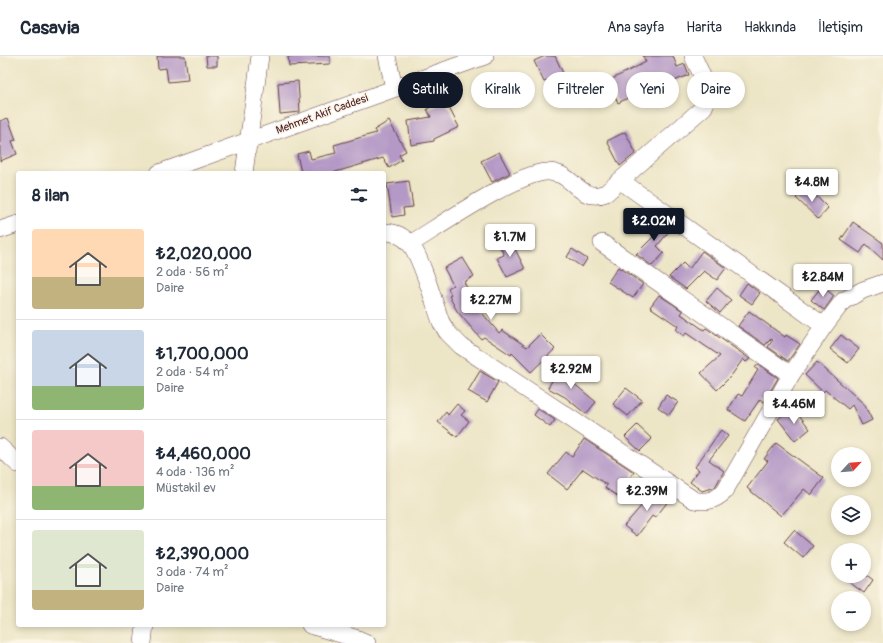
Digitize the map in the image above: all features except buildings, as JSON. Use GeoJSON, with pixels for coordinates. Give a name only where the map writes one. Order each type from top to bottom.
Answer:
{"type":"FeatureCollection","features":[{"type":"Feature","properties":{"kind":"street"},"geometry":{"type":"LineString","coordinates":[[244,171],[260,56]]}},
{"type":"Feature","properties":{"kind":"street"},"geometry":{"type":"LineString","coordinates":[[387,56],[394,88]]}},
{"type":"Feature","properties":{"kind":"street","name":"Mehmet Akif Caddesi"},"geometry":{"type":"LineString","coordinates":[[165,171],[485,56]]}},
{"type":"Feature","properties":{"kind":"street"},"geometry":{"type":"LineString","coordinates":[[410,244],[500,191],[538,174],[553,172],[561,174],[582,192],[594,196],[606,193],[704,107],[707,102],[707,91],[693,56]]}},
{"type":"Feature","properties":{"kind":"street"},"geometry":{"type":"LineString","coordinates":[[621,181],[824,326]]}},
{"type":"Feature","properties":{"kind":"street"},"geometry":{"type":"LineString","coordinates":[[0,230],[16,225]]}},
{"type":"Feature","properties":{"kind":"street"},"geometry":{"type":"LineString","coordinates":[[386,232],[399,235],[410,244],[416,252],[441,322],[447,332],[461,346],[694,500],[710,501],[724,492],[791,375],[824,326],[843,302],[862,290],[883,283]]}},
{"type":"Feature","properties":{"kind":"street"},"geometry":{"type":"LineString","coordinates":[[602,243],[791,375]]}},
{"type":"Feature","properties":{"kind":"street"},"geometry":{"type":"LineString","coordinates":[[0,446],[16,462]]}},
{"type":"Feature","properties":{"kind":"street"},"geometry":{"type":"LineString","coordinates":[[143,643],[145,627]]}},
{"type":"Feature","properties":{"kind":"street"},"geometry":{"type":"LineString","coordinates":[[317,627],[367,643]]}}]}
